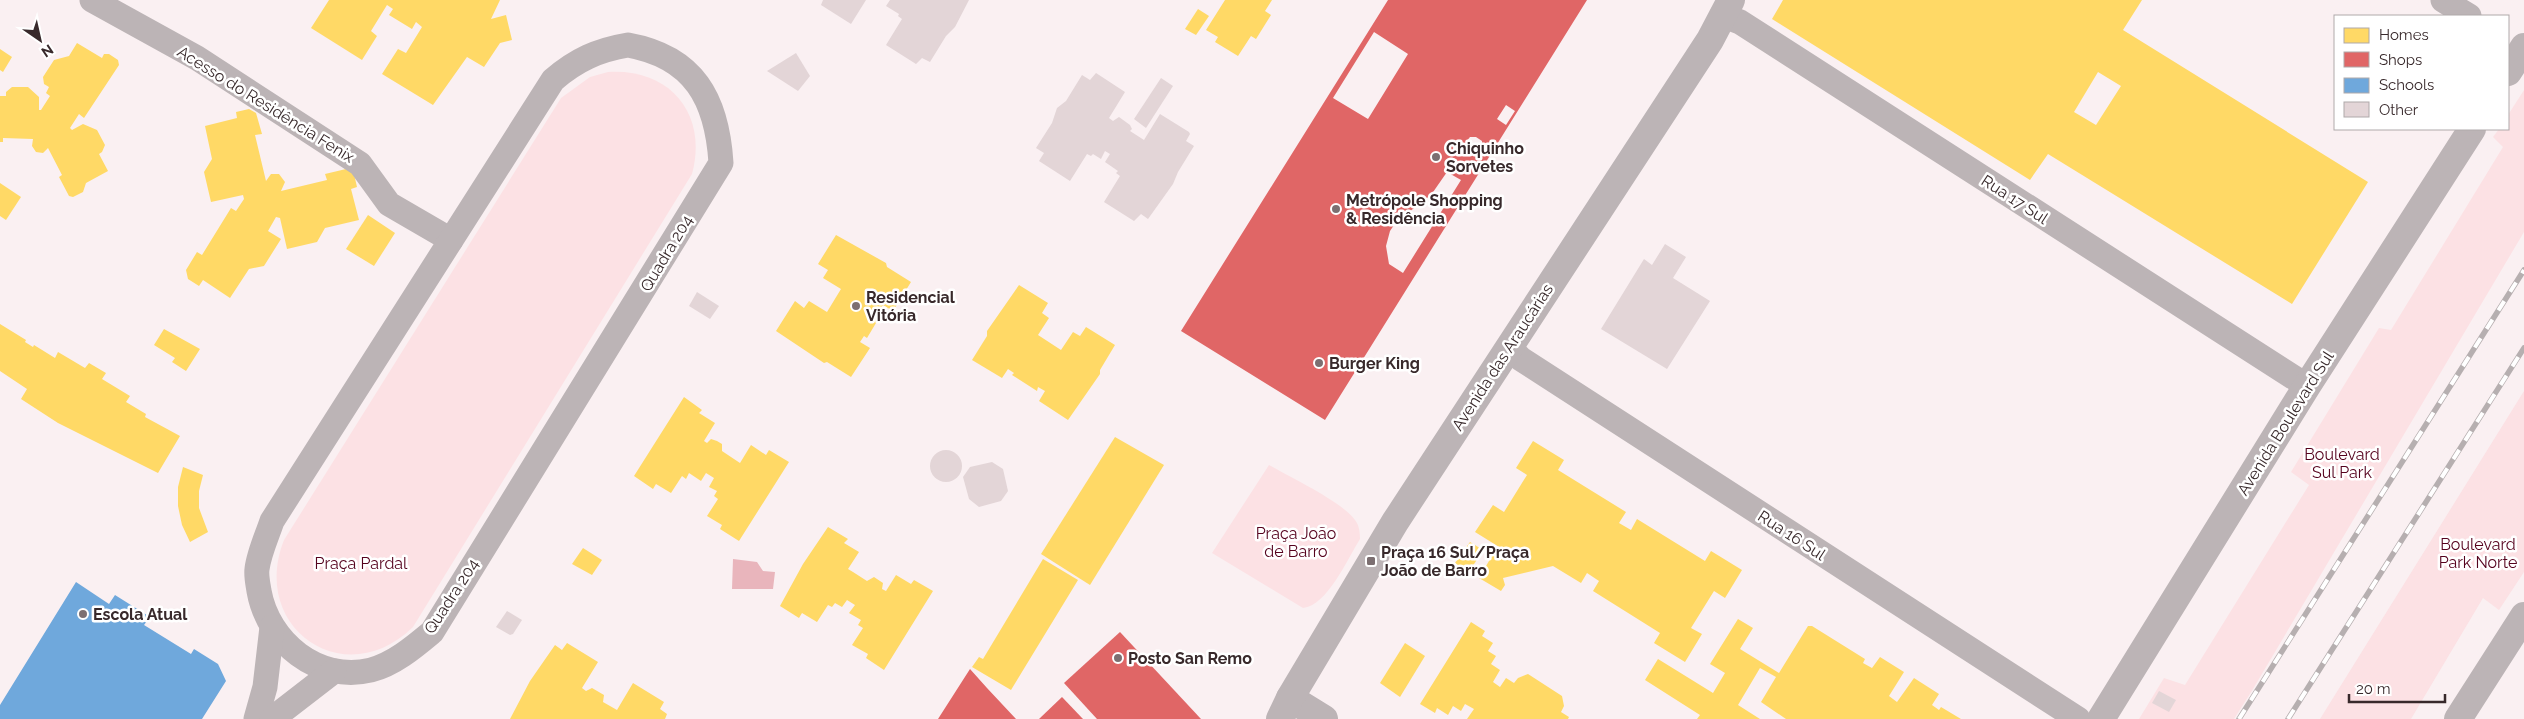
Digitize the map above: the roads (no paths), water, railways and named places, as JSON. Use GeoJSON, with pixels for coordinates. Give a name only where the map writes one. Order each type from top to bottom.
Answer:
{"type":"FeatureCollection","features":[{"type":"Feature","properties":{"kind":"street","name":"Acesso do Residência Fenix"},"geometry":{"type":"LineString","coordinates":[[92,0],[197,58],[360,164],[389,204],[451,240]]}},
{"type":"Feature","properties":{"kind":"street"},"geometry":{"type":"LineString","coordinates":[[2443,0],[2467,15]]}},
{"type":"Feature","properties":{"kind":"street","name":"Avenida das Araucárias"},"geometry":{"type":"LineString","coordinates":[[1285,708],[1371,561],[1710,40],[1726,7]]}},
{"type":"Feature","properties":{"kind":"street","name":"Rua 17 Sul"},"geometry":{"type":"LineString","coordinates":[[1726,7],[1748,27],[2307,386]]}},
{"type":"Feature","properties":{"kind":"street","name":"Quadra 204"},"geometry":{"type":"LineString","coordinates":[[628,45],[662,54],[699,83],[710,106],[720,140],[721,163],[432,632],[393,661],[371,670],[346,673],[323,669],[284,643],[272,627],[260,596],[257,569],[272,521],[451,240],[553,80],[569,66],[586,56],[606,48],[628,45]]}},
{"type":"Feature","properties":{"kind":"street"},"geometry":{"type":"LineString","coordinates":[[2509,69],[2518,45]]}},
{"type":"Feature","properties":{"kind":"street","name":"Avenida Boulevard Sul"},"geometry":{"type":"LineString","coordinates":[[2101,719],[2307,386],[2471,130]]}},
{"type":"Feature","properties":{"kind":"street","name":"Rua 16 Sul"},"geometry":{"type":"LineString","coordinates":[[1509,347],[1521,359],[2078,719]]}},
{"type":"Feature","properties":{"kind":"street"},"geometry":{"type":"LineString","coordinates":[[2458,719],[2524,616]]}},
{"type":"Feature","properties":{"kind":"street"},"geometry":{"type":"LineString","coordinates":[[256,719],[265,687],[272,627]]}},
{"type":"Feature","properties":{"kind":"street"},"geometry":{"type":"LineString","coordinates":[[272,719],[334,671]]}},
{"type":"Feature","properties":{"kind":"street"},"geometry":{"type":"LineString","coordinates":[[1285,708],[1324,719]]}},
{"type":"Feature","properties":{"kind":"railway"},"geometry":{"type":"LineString","coordinates":[[2239,719],[2524,270]]}},
{"type":"Feature","properties":{"kind":"railway"},"geometry":{"type":"LineString","coordinates":[[2288,719],[2524,348]]}},
{"type":"Feature","properties":{"kind":"place","name":"Chiquinho Sorvetes"},"geometry":{"type":"Point","coordinates":[1436,157]}},
{"type":"Feature","properties":{"kind":"place","name":"Metrópole Shopping & Residência"},"geometry":{"type":"Point","coordinates":[1336,209]}},
{"type":"Feature","properties":{"kind":"place","name":"Residencial Vitória"},"geometry":{"type":"Point","coordinates":[856,306]}},
{"type":"Feature","properties":{"kind":"place","name":"Burger King"},"geometry":{"type":"Point","coordinates":[1319,363]}},
{"type":"Feature","properties":{"kind":"place","name":"Praça 16 Sul/Praça João de Barro"},"geometry":{"type":"Point","coordinates":[1371,561]}},
{"type":"Feature","properties":{"kind":"place","name":"Escola Atual"},"geometry":{"type":"Point","coordinates":[83,614]}},
{"type":"Feature","properties":{"kind":"place","name":"Posto San Remo"},"geometry":{"type":"Point","coordinates":[1118,658]}},
{"type":"Feature","properties":{"kind":"park label","name":"Boulevard Sul Park"},"geometry":{"type":"Point","coordinates":[2342,463]}},
{"type":"Feature","properties":{"kind":"park label","name":"Praça João de Barro"},"geometry":{"type":"Point","coordinates":[1296,542]}},
{"type":"Feature","properties":{"kind":"park label","name":"Boulevard Park Norte"},"geometry":{"type":"Point","coordinates":[2478,553]}},
{"type":"Feature","properties":{"kind":"park label","name":"Praça Pardal"},"geometry":{"type":"Point","coordinates":[361,563]}}]}
